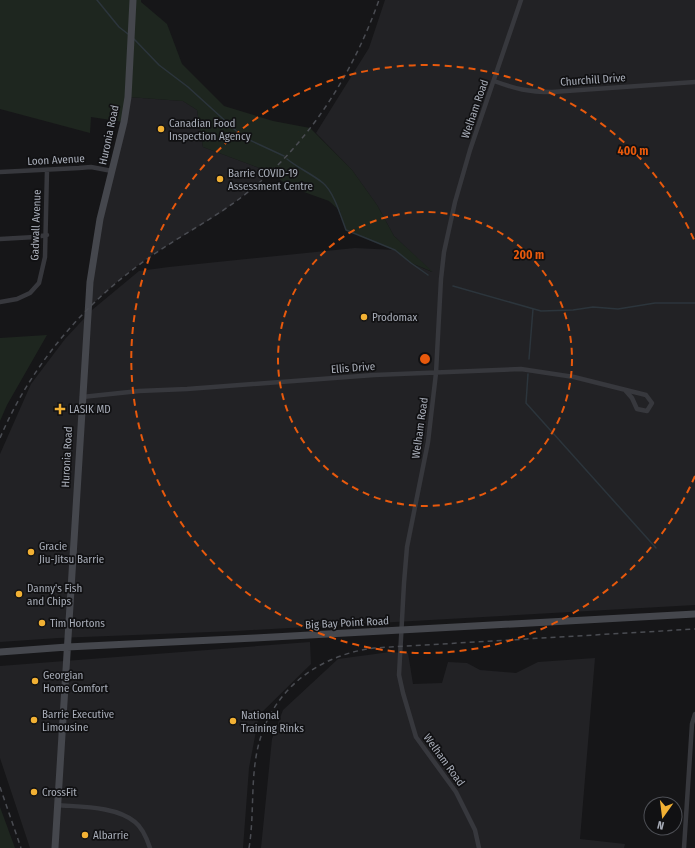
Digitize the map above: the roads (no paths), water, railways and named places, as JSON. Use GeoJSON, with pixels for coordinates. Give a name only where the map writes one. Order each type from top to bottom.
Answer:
{"type":"FeatureCollection","features":[{"type":"Feature","properties":{"kind":"main road","name":"Huronia Road"},"geometry":{"type":"LineString","coordinates":[[55,848],[90,282],[100,219],[124,122],[128,97],[133,0]]}},
{"type":"Feature","properties":{"kind":"main road","name":"Big Bay Point Road"},"geometry":{"type":"LineString","coordinates":[[0,652],[67,647],[138,645],[695,614]]}},
{"type":"Feature","properties":{"kind":"street","name":"Welham Road"},"geometry":{"type":"LineString","coordinates":[[479,848],[475,830],[456,792],[416,737],[399,675],[407,547],[428,442],[436,373],[441,278],[444,252],[454,202],[474,137],[521,0]]}},
{"type":"Feature","properties":{"kind":"street","name":"Churchill Drive"},"geometry":{"type":"LineString","coordinates":[[494,80],[514,88],[531,92],[552,92],[695,82]]}},
{"type":"Feature","properties":{"kind":"street","name":"Loon Avenue"},"geometry":{"type":"LineString","coordinates":[[0,172],[91,168],[112,172]]}},
{"type":"Feature","properties":{"kind":"street","name":"Gadwall Avenue"},"geometry":{"type":"LineString","coordinates":[[0,302],[17,299],[30,293],[39,283],[45,257],[47,170]]}},
{"type":"Feature","properties":{"kind":"street"},"geometry":{"type":"LineString","coordinates":[[0,239],[46,235]]}},
{"type":"Feature","properties":{"kind":"street","name":"Ellis Drive"},"geometry":{"type":"LineString","coordinates":[[82,397],[139,391],[374,376],[521,369],[574,377],[646,395],[652,403],[646,411],[637,409],[632,398],[625,390]]}},
{"type":"Feature","properties":{"kind":"street"},"geometry":{"type":"LineString","coordinates":[[684,848],[692,761],[692,724],[695,714]]}},
{"type":"Feature","properties":{"kind":"street"},"geometry":{"type":"LineString","coordinates":[[57,805],[98,809],[118,813],[135,822],[146,836],[150,848]]}},
{"type":"Feature","properties":{"kind":"waterway"},"geometry":{"type":"LineString","coordinates":[[97,0],[119,27],[128,34]]}},
{"type":"Feature","properties":{"kind":"waterway"},"geometry":{"type":"LineString","coordinates":[[134,39],[159,65],[188,87],[243,137],[284,156]]}},
{"type":"Feature","properties":{"kind":"waterway"},"geometry":{"type":"LineString","coordinates":[[287,159],[327,187],[337,205],[346,230],[395,250],[428,275]]}},
{"type":"Feature","properties":{"kind":"waterway"},"geometry":{"type":"LineString","coordinates":[[453,286],[541,311],[573,310],[593,307],[618,309],[655,303],[695,303]]}},
{"type":"Feature","properties":{"kind":"waterway"},"geometry":{"type":"LineString","coordinates":[[529,359],[533,309]]}},
{"type":"Feature","properties":{"kind":"waterway"},"geometry":{"type":"LineString","coordinates":[[528,374],[526,403],[656,548]]}},
{"type":"Feature","properties":{"kind":"railway"},"geometry":{"type":"LineString","coordinates":[[0,438],[27,385],[62,337],[82,315],[126,275],[150,257],[241,198],[274,169],[294,148],[312,126],[343,78],[357,53],[379,0]]}},
{"type":"Feature","properties":{"kind":"railway"},"geometry":{"type":"LineString","coordinates":[[249,848],[252,825],[256,757],[261,735],[270,715],[282,697],[296,682],[312,670],[331,660],[352,652],[374,648],[695,629]]}},
{"type":"Feature","properties":{"kind":"railway"},"geometry":{"type":"LineString","coordinates":[[0,787],[21,848]]}},
{"type":"Feature","properties":{"kind":"place","name":"Canadian Food Inspection Agency"},"geometry":{"type":"Point","coordinates":[161,129]}},
{"type":"Feature","properties":{"kind":"place","name":"Barrie COVID-19 Assessment Centre"},"geometry":{"type":"Point","coordinates":[220,179]}},
{"type":"Feature","properties":{"kind":"place","name":"Prodomax"},"geometry":{"type":"Point","coordinates":[364,317]}},
{"type":"Feature","properties":{"kind":"place","name":"LASIK MD"},"geometry":{"type":"Point","coordinates":[60,409]}},
{"type":"Feature","properties":{"kind":"place","name":"Gracie Jiu-Jitsu Barrie"},"geometry":{"type":"Point","coordinates":[31,552]}},
{"type":"Feature","properties":{"kind":"place","name":"Danny's Fish and Chips"},"geometry":{"type":"Point","coordinates":[19,594]}},
{"type":"Feature","properties":{"kind":"place","name":"Tim Hortons"},"geometry":{"type":"Point","coordinates":[42,623]}},
{"type":"Feature","properties":{"kind":"place","name":"Georgian Home Comfort"},"geometry":{"type":"Point","coordinates":[35,681]}},
{"type":"Feature","properties":{"kind":"place","name":"Barrie Executive Limousine"},"geometry":{"type":"Point","coordinates":[34,720]}},
{"type":"Feature","properties":{"kind":"place","name":"National Training Rinks"},"geometry":{"type":"Point","coordinates":[233,721]}},
{"type":"Feature","properties":{"kind":"place","name":"CrossFit"},"geometry":{"type":"Point","coordinates":[34,792]}},
{"type":"Feature","properties":{"kind":"place","name":"Albarrie"},"geometry":{"type":"Point","coordinates":[85,835]}}]}
